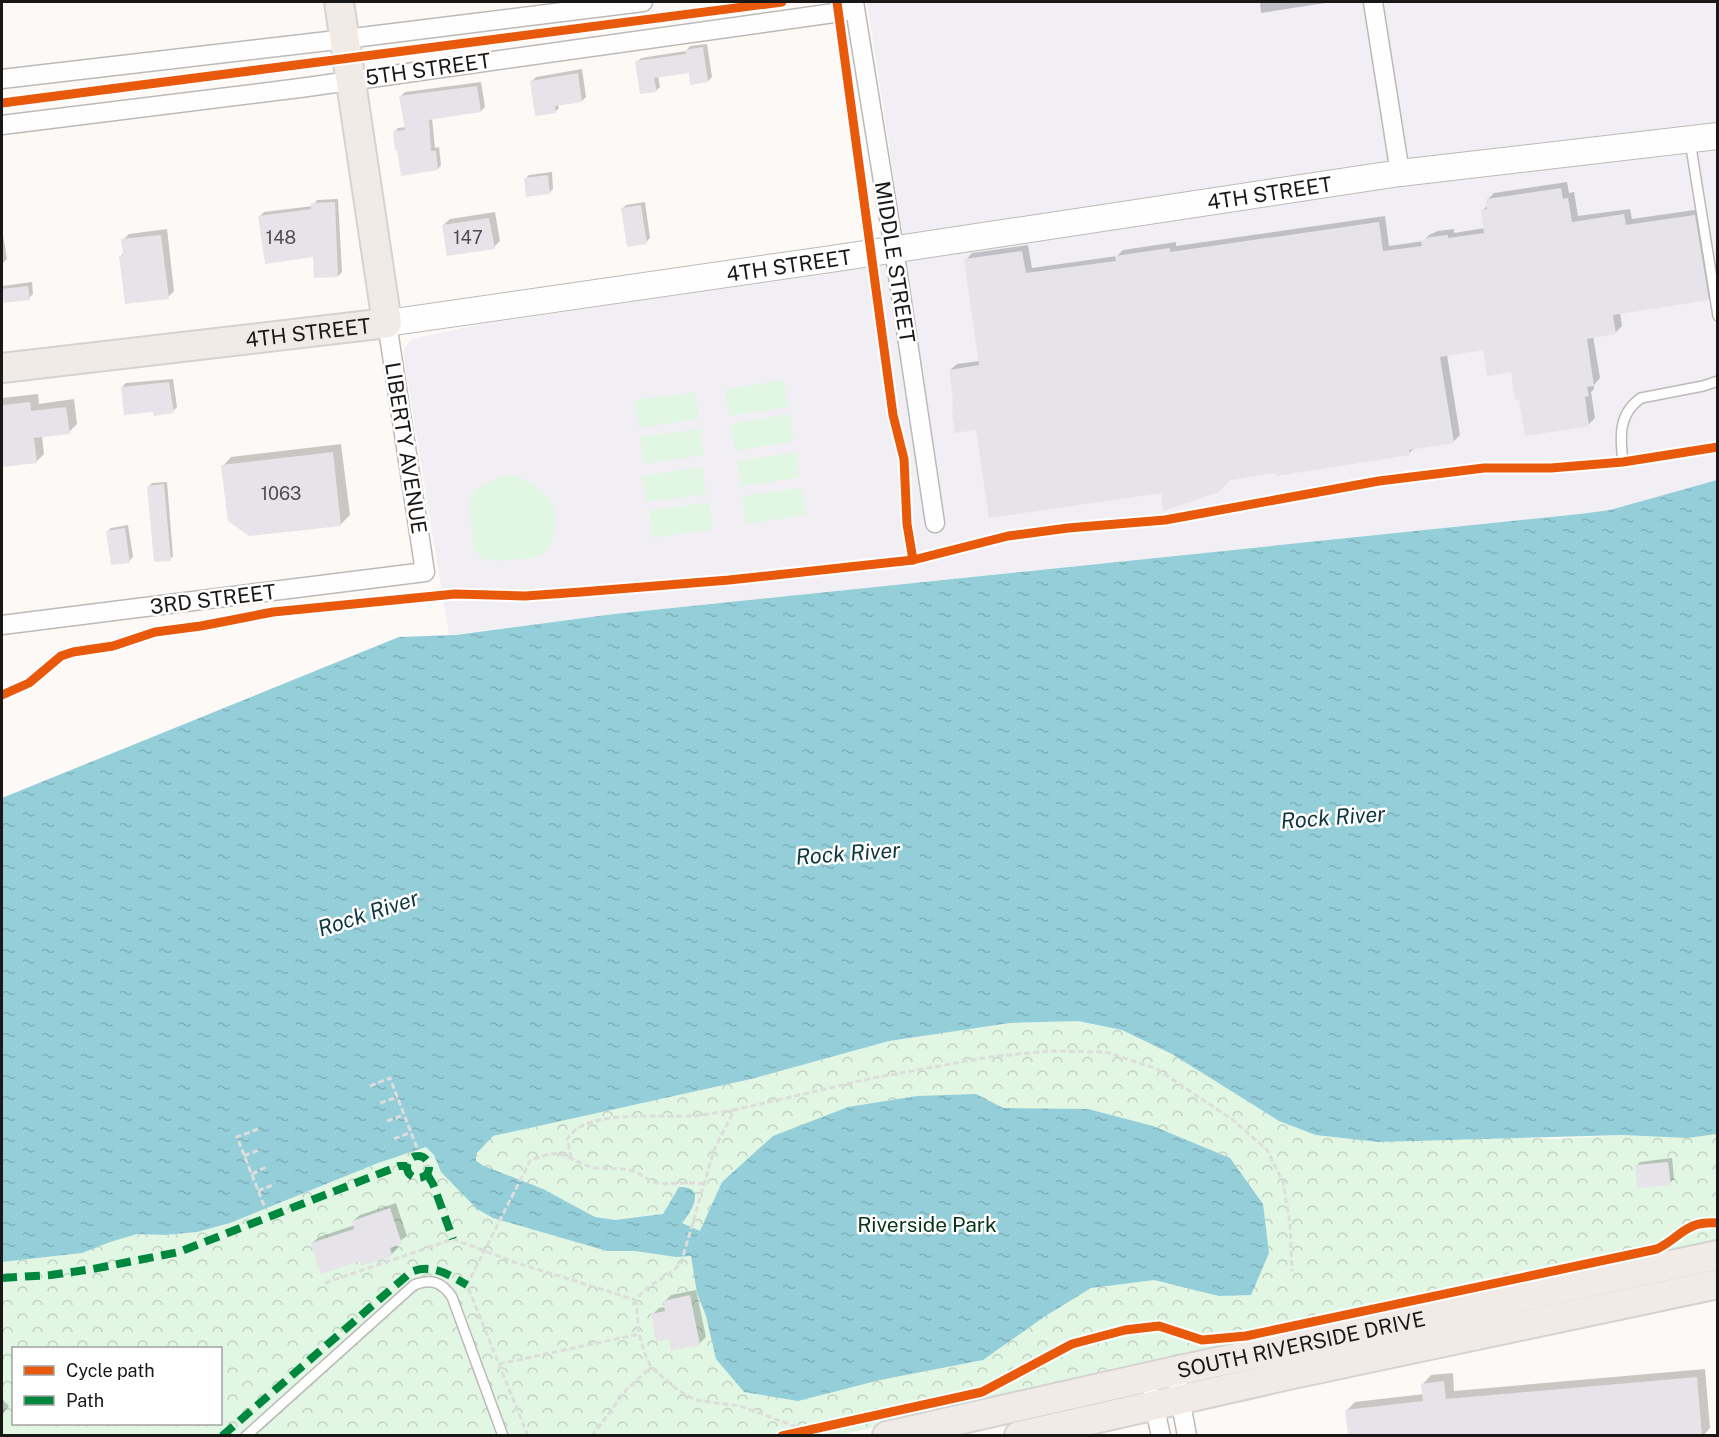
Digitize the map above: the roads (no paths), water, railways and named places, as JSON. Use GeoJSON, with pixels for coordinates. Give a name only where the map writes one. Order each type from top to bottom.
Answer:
{"type":"FeatureCollection","features":[{"type":"Feature","properties":{"kind":"main road"},"geometry":{"type":"LineString","coordinates":[[339,2],[387,323]]}},
{"type":"Feature","properties":{"kind":"main road","name":"4TH STREET"},"geometry":{"type":"LineString","coordinates":[[2,368],[387,323]]}},
{"type":"Feature","properties":{"kind":"main road","name":"SOUTH RIVERSIDE DRIVE"},"geometry":{"type":"LineString","coordinates":[[887,1436],[1161,1374],[1718,1255]]}},
{"type":"Feature","properties":{"kind":"main road","name":"SOUTH RIVERSIDE DRIVE"},"geometry":{"type":"LineString","coordinates":[[1019,1436],[1718,1284]]}},
{"type":"Feature","properties":{"kind":"street","name":"5TH STREET"},"geometry":{"type":"LineString","coordinates":[[2,79],[643,2]]}},
{"type":"Feature","properties":{"kind":"street"},"geometry":{"type":"LineString","coordinates":[[1374,2],[1400,174]]}},
{"type":"Feature","properties":{"kind":"street","name":"5TH STREET"},"geometry":{"type":"LineString","coordinates":[[2,125],[350,80],[854,5]]}},
{"type":"Feature","properties":{"kind":"street","name":"MIDDLE STREET"},"geometry":{"type":"LineString","coordinates":[[854,5],[894,249],[935,523]]}},
{"type":"Feature","properties":{"kind":"street","name":"4TH STREET"},"geometry":{"type":"LineString","coordinates":[[387,323],[1400,174],[1718,136]]}},
{"type":"Feature","properties":{"kind":"street","name":"LIBERTY AVENUE"},"geometry":{"type":"LineString","coordinates":[[387,323],[425,572]]}},
{"type":"Feature","properties":{"kind":"street","name":"3RD STREET"},"geometry":{"type":"LineString","coordinates":[[2,625],[425,572]]}},
{"type":"Feature","properties":{"kind":"street"},"geometry":{"type":"LineString","coordinates":[[1161,1374],[1167,1402],[1187,1436]]}},
{"type":"Feature","properties":{"kind":"street"},"geometry":{"type":"LineString","coordinates":[[1161,1374],[1167,1402],[1161,1436]]}},
{"type":"Feature","properties":{"kind":"lane"},"geometry":{"type":"LineString","coordinates":[[1690,139],[1718,316]]}},
{"type":"Feature","properties":{"kind":"lane"},"geometry":{"type":"LineString","coordinates":[[1623,462],[1622,426],[1628,409],[1634,403],[1641,398],[1718,381]]}},
{"type":"Feature","properties":{"kind":"lane"},"geometry":{"type":"LineString","coordinates":[[246,1436],[414,1285],[431,1281],[440,1283],[452,1297],[503,1436]]}},
{"type":"Feature","properties":{"kind":"water","name":"Rock River"},"geometry":{"type":"Polygon","coordinates":[[[1717,480],[1717,1134],[1687,1138],[1623,1135],[1379,1142],[1316,1135],[1279,1121],[1172,1054],[1122,1030],[1078,1021],[1010,1023],[889,1041],[751,1079],[493,1136],[476,1154],[476,1161],[484,1166],[543,1189],[595,1217],[615,1220],[663,1214],[679,1187],[688,1188],[693,1191],[695,1200],[682,1223],[700,1231],[722,1182],[773,1136],[848,1107],[917,1096],[976,1094],[1003,1108],[1088,1109],[1153,1126],[1230,1158],[1263,1204],[1269,1253],[1251,1295],[1219,1296],[1154,1280],[1091,1288],[1044,1317],[983,1360],[880,1380],[798,1401],[744,1392],[716,1359],[706,1316],[697,1293],[691,1256],[676,1257],[635,1251],[607,1251],[493,1218],[477,1209],[441,1172],[434,1155],[426,1147],[378,1163],[230,1223],[197,1232],[165,1235],[137,1234],[82,1253],[2,1262],[2,798],[399,637],[455,635],[614,614],[1580,514],[1610,510],[1717,480]]]}},
{"type":"Feature","properties":{"kind":"park label","name":"Riverside Park"},"geometry":{"type":"Point","coordinates":[927,1224]}}]}
